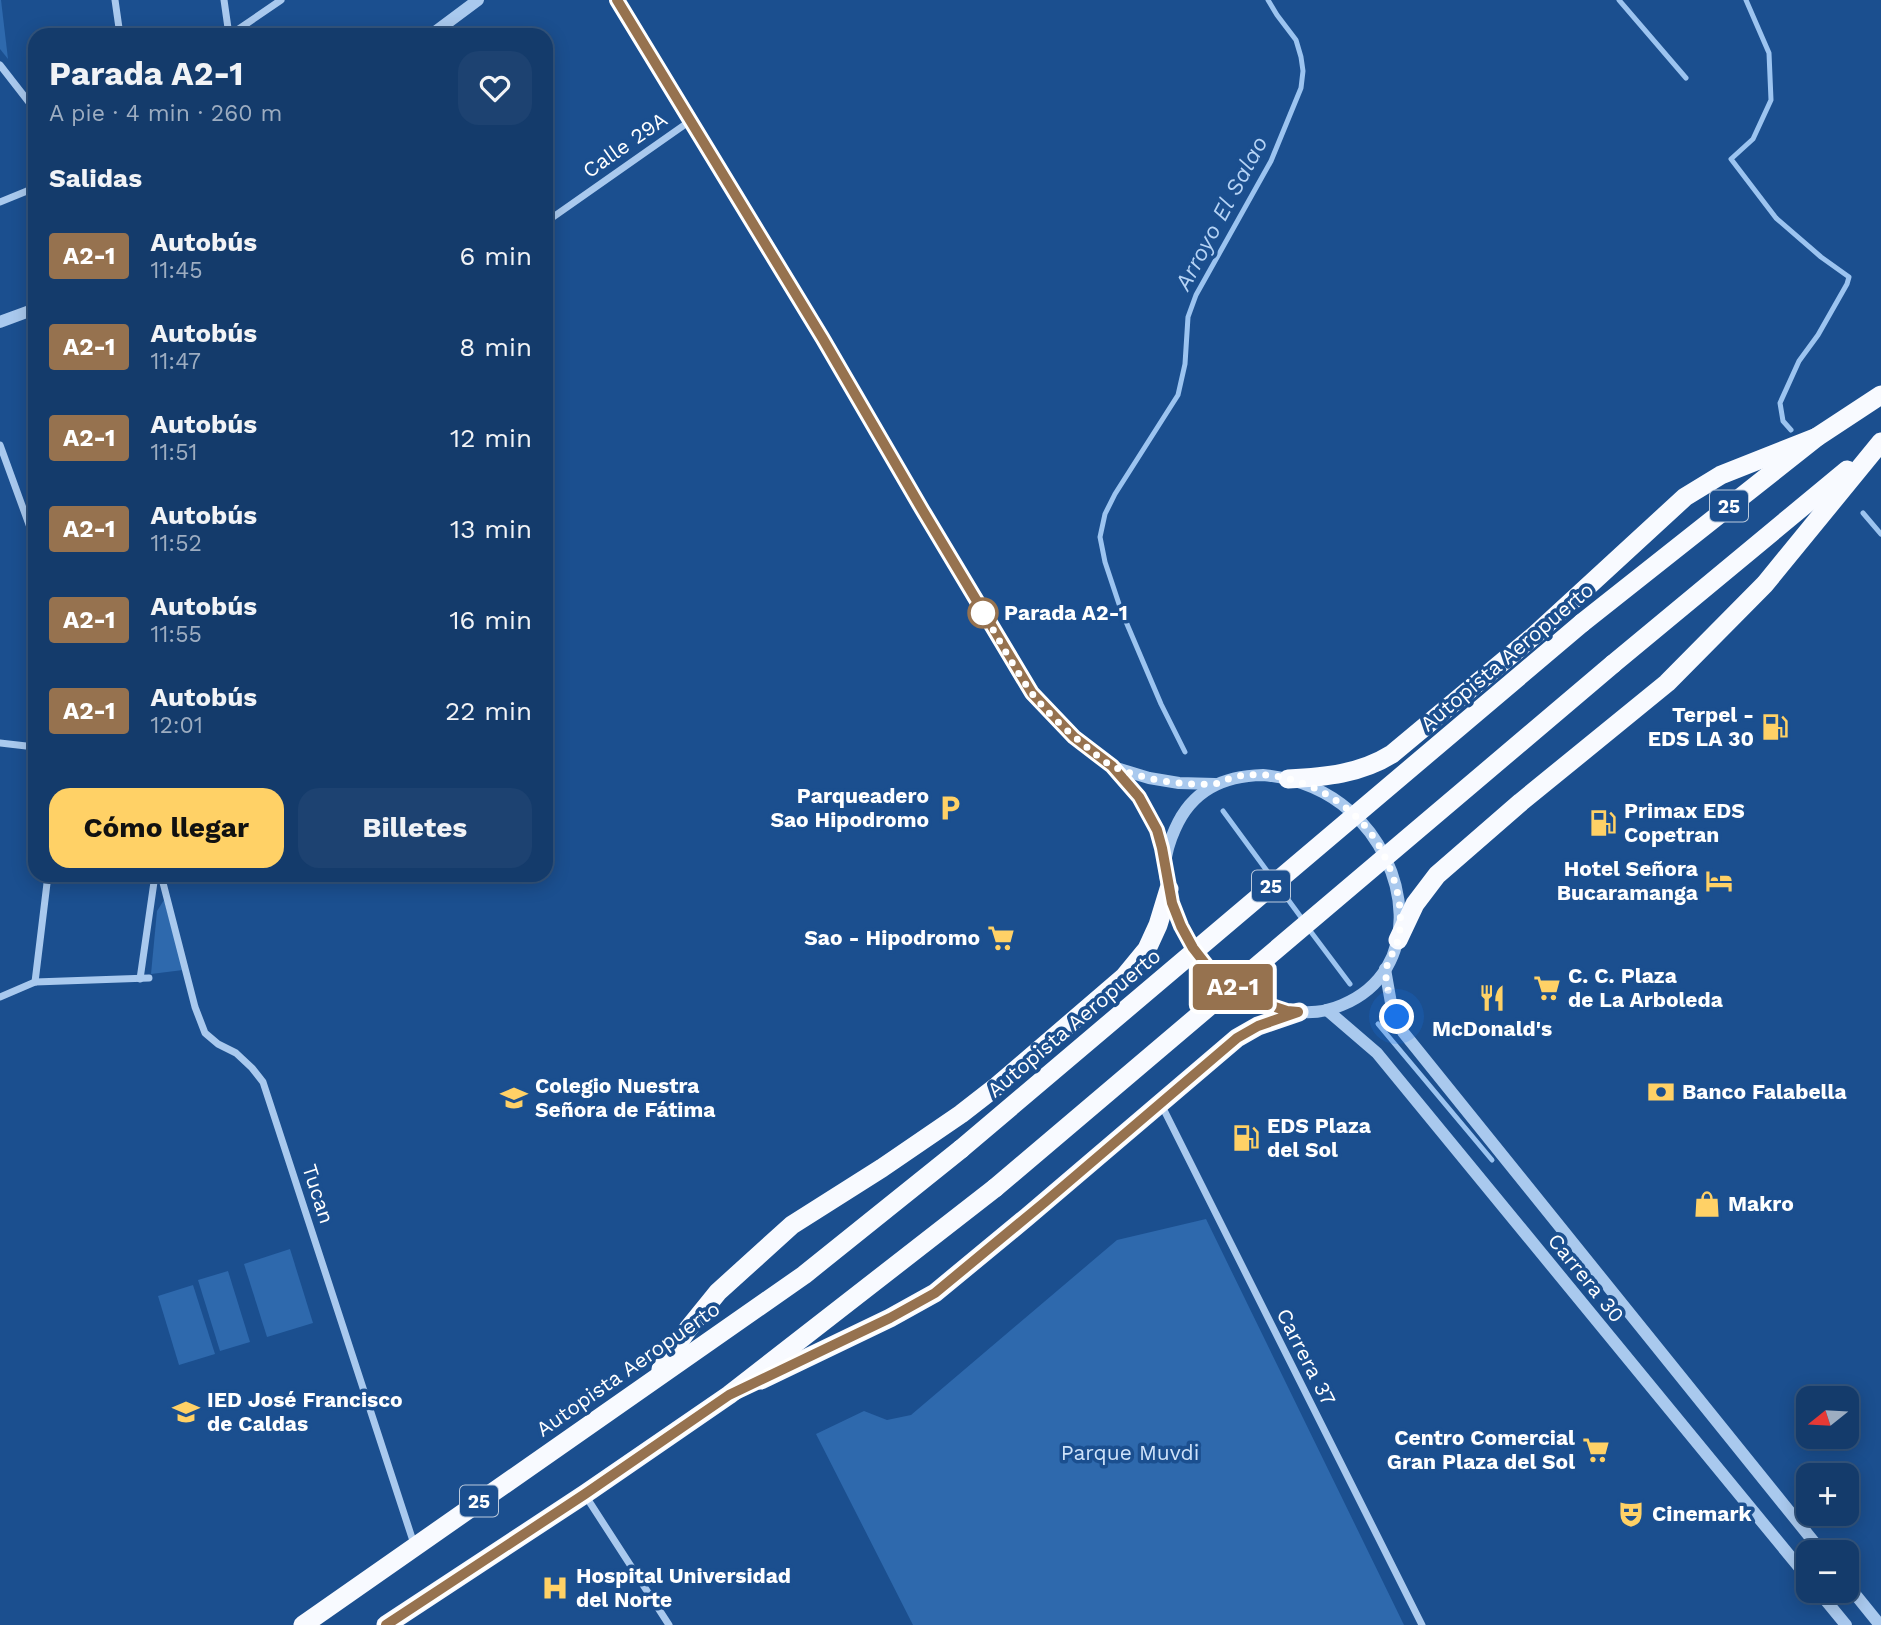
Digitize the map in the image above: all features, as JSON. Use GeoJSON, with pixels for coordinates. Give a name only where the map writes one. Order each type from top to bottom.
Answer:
{"type":"FeatureCollection","features":[{"type":"Feature","properties":{"kind":"highway","name":"Autopista Aeropuerto"},"geometry":{"type":"LineString","coordinates":[[303,1625],[804,1275],[961,1149],[1582,623],[1817,437],[1881,395]]}},
{"type":"Feature","properties":{"kind":"highway"},"geometry":{"type":"LineString","coordinates":[[1288,779],[1346,773],[1385,758],[1536,634],[1685,497],[1721,475],[1817,437]]}},
{"type":"Feature","properties":{"kind":"highway"},"geometry":{"type":"LineString","coordinates":[[1398,940],[1415,904],[1437,875],[1667,683],[1765,584],[1881,442]]}},
{"type":"Feature","properties":{"kind":"highway","name":"25"},"geometry":{"type":"LineString","coordinates":[[386,1625],[729,1395],[995,1188],[1613,664],[1881,442]]}},
{"type":"Feature","properties":{"kind":"highway"},"geometry":{"type":"LineString","coordinates":[[655,1378],[688,1329],[718,1292],[792,1225],[961,1114],[1125,977],[1147,948],[1158,925],[1168,889]]}},
{"type":"Feature","properties":{"kind":"highway"},"geometry":{"type":"LineString","coordinates":[[729,1395],[890,1318],[935,1293],[1237,1038],[1258,1026],[1298,1012]]}},
{"type":"Feature","properties":{"kind":"street"},"geometry":{"type":"LineString","coordinates":[[115,0],[119,28]]}},
{"type":"Feature","properties":{"kind":"street"},"geometry":{"type":"LineString","coordinates":[[224,0],[229,28]]}},
{"type":"Feature","properties":{"kind":"street"},"geometry":{"type":"LineString","coordinates":[[240,28],[281,0]]}},
{"type":"Feature","properties":{"kind":"street"},"geometry":{"type":"LineString","coordinates":[[440,28],[478,0]]}},
{"type":"Feature","properties":{"kind":"street"},"geometry":{"type":"LineString","coordinates":[[617,0],[823,339],[1032,693],[1074,737],[1112,766],[1139,797],[1157,830],[1172,903],[1186,937],[1207,966],[1232,987],[1279,1009],[1298,1012],[1327,1010],[1358,997],[1377,980],[1398,940],[1401,920],[1399,899],[1394,877],[1380,847],[1350,810],[1320,791],[1288,779],[1264,775],[1239,776],[1215,784],[1195,798],[1181,817],[1169,844],[1165,866]]}},
{"type":"Feature","properties":{"kind":"street"},"geometry":{"type":"LineString","coordinates":[[0,65],[28,101]]}},
{"type":"Feature","properties":{"kind":"street","name":"Calle 29A"},"geometry":{"type":"LineString","coordinates":[[553,217],[690,121]]}},
{"type":"Feature","properties":{"kind":"street"},"geometry":{"type":"LineString","coordinates":[[0,202],[28,190]]}},
{"type":"Feature","properties":{"kind":"street"},"geometry":{"type":"LineString","coordinates":[[0,322],[28,312]]}},
{"type":"Feature","properties":{"kind":"street"},"geometry":{"type":"LineString","coordinates":[[0,445],[28,522]]}},
{"type":"Feature","properties":{"kind":"street"},"geometry":{"type":"LineString","coordinates":[[0,743],[28,746]]}},
{"type":"Feature","properties":{"kind":"street"},"geometry":{"type":"LineString","coordinates":[[1112,766],[1149,778],[1179,783],[1215,784]]}},
{"type":"Feature","properties":{"kind":"street"},"geometry":{"type":"LineString","coordinates":[[35,982],[47,882]]}},
{"type":"Feature","properties":{"kind":"street"},"geometry":{"type":"LineString","coordinates":[[140,979],[154,882]]}},
{"type":"Feature","properties":{"kind":"street","name":"Tucan"},"geometry":{"type":"LineString","coordinates":[[163,882],[189,985],[205,1033],[218,1044],[236,1053],[263,1082],[415,1546]]}},
{"type":"Feature","properties":{"kind":"street","name":"Carrera 30"},"geometry":{"type":"LineString","coordinates":[[1385,969],[1391,1003],[1403,1032],[1812,1540]]}},
{"type":"Feature","properties":{"kind":"street"},"geometry":{"type":"LineString","coordinates":[[0,997],[35,982],[149,978]]}},
{"type":"Feature","properties":{"kind":"street","name":"Carrera 30"},"geometry":{"type":"LineString","coordinates":[[1327,1010],[1377,1053],[1796,1563]]}},
{"type":"Feature","properties":{"kind":"street","name":"Carrera 37"},"geometry":{"type":"LineString","coordinates":[[1161,1104],[1422,1625]]}},
{"type":"Feature","properties":{"kind":"street"},"geometry":{"type":"LineString","coordinates":[[585,1494],[669,1625]]}},
{"type":"Feature","properties":{"kind":"street"},"geometry":{"type":"LineString","coordinates":[[1859,1599],[1880,1625]]}},
{"type":"Feature","properties":{"kind":"street"},"geometry":{"type":"LineString","coordinates":[[1828,1603],[1846,1625]]}},
{"type":"Feature","properties":{"kind":"green space"},"geometry":{"type":"Polygon","coordinates":[[[1,0],[8,59],[0,49],[1,0]]]}},
{"type":"Feature","properties":{"kind":"green space"},"geometry":{"type":"Polygon","coordinates":[[[164,900],[183,970],[151,974],[157,911],[164,900]]]}},
{"type":"Feature","properties":{"kind":"green space","name":"Parque Muvdi"},"geometry":{"type":"Polygon","coordinates":[[[1206,1219],[1404,1625],[913,1625],[816,1434],[864,1411],[887,1420],[911,1415],[1117,1240],[1206,1219]]]}},
{"type":"Feature","properties":{"kind":"green space"},"geometry":{"type":"Polygon","coordinates":[[[290,1249],[313,1323],[267,1337],[244,1264],[290,1249]]]}},
{"type":"Feature","properties":{"kind":"green space"},"geometry":{"type":"Polygon","coordinates":[[[228,1271],[250,1342],[220,1351],[198,1280],[228,1271]]]}},
{"type":"Feature","properties":{"kind":"green space"},"geometry":{"type":"Polygon","coordinates":[[[193,1285],[215,1354],[179,1365],[158,1296],[193,1285]]]}},
{"type":"Feature","properties":{"kind":"waterway","name":"Arroyo El Salao"},"geometry":{"type":"LineString","coordinates":[[1185,752],[1161,704],[1121,610],[1105,562],[1100,537],[1105,514],[1115,494],[1178,395],[1185,364],[1188,317],[1196,295],[1271,161],[1301,88],[1303,71],[1296,40],[1268,0]]}},
{"type":"Feature","properties":{"kind":"waterway"},"geometry":{"type":"LineString","coordinates":[[1619,0],[1686,78]]}},
{"type":"Feature","properties":{"kind":"waterway"},"geometry":{"type":"LineString","coordinates":[[1746,0],[1769,53],[1771,100],[1753,139],[1731,159],[1776,218],[1849,277],[1818,335],[1799,361],[1780,403],[1783,421],[1791,430]]}},
{"type":"Feature","properties":{"kind":"waterway"},"geometry":{"type":"LineString","coordinates":[[1863,513],[1881,534]]}},
{"type":"Feature","properties":{"kind":"waterway"},"geometry":{"type":"LineString","coordinates":[[1223,811],[1303,920]]}},
{"type":"Feature","properties":{"kind":"waterway"},"geometry":{"type":"LineString","coordinates":[[1308,928],[1350,984]]}},
{"type":"Feature","properties":{"kind":"waterway"},"geometry":{"type":"LineString","coordinates":[[1378,1024],[1492,1160]]}},
{"type":"Feature","properties":{"kind":"bus line","name":"A2-1"},"geometry":{"type":"LineString","coordinates":[[386,1625],[729,1395],[890,1318],[935,1293],[1224,1048],[1258,1026],[1298,1012],[1279,1009],[1232,987],[1199,957],[1186,937],[1172,903],[1157,830],[1139,797],[1112,766],[1074,737],[1032,693],[823,339],[617,0]]}},
{"type":"Feature","properties":{"kind":"place","name":"Parada A2-1"},"geometry":{"type":"Point","coordinates":[983,613]}},
{"type":"Feature","properties":{"kind":"place","name":"Terpel - EDS LA 30"},"geometry":{"type":"Point","coordinates":[1775,727]}},
{"type":"Feature","properties":{"kind":"place","name":"Parqueadero Sao Hipodromo"},"geometry":{"type":"Point","coordinates":[950,808]}},
{"type":"Feature","properties":{"kind":"place","name":"Primax EDS Copetran"},"geometry":{"type":"Point","coordinates":[1603,823]}},
{"type":"Feature","properties":{"kind":"place","name":"Hotel Señora Bucaramanga"},"geometry":{"type":"Point","coordinates":[1719,881]}},
{"type":"Feature","properties":{"kind":"place","name":"Sao - Hipodromo"},"geometry":{"type":"Point","coordinates":[1001,938]}},
{"type":"Feature","properties":{"kind":"place","name":"C. C. Plaza de La Arboleda"},"geometry":{"type":"Point","coordinates":[1547,988]}},
{"type":"Feature","properties":{"kind":"place","name":"McDonald's"},"geometry":{"type":"Point","coordinates":[1492,998]}},
{"type":"Feature","properties":{"kind":"place","name":"Banco Falabella"},"geometry":{"type":"Point","coordinates":[1661,1092]}},
{"type":"Feature","properties":{"kind":"place","name":"Colegio Nuestra Señora de Fátima"},"geometry":{"type":"Point","coordinates":[514,1098]}},
{"type":"Feature","properties":{"kind":"place","name":"EDS Plaza del Sol"},"geometry":{"type":"Point","coordinates":[1246,1138]}},
{"type":"Feature","properties":{"kind":"place","name":"Makro"},"geometry":{"type":"Point","coordinates":[1707,1204]}},
{"type":"Feature","properties":{"kind":"place","name":"IED José Francisco de Caldas"},"geometry":{"type":"Point","coordinates":[186,1412]}},
{"type":"Feature","properties":{"kind":"place","name":"Centro Comercial Gran Plaza del Sol"},"geometry":{"type":"Point","coordinates":[1596,1450]}},
{"type":"Feature","properties":{"kind":"place","name":"Cinemark"},"geometry":{"type":"Point","coordinates":[1631,1514]}},
{"type":"Feature","properties":{"kind":"place","name":"Hospital Universidad del Norte"},"geometry":{"type":"Point","coordinates":[555,1588]}},
{"type":"Feature","properties":{"kind":"route"},"geometry":{"type":"LineString","coordinates":[[983,613],[979,605],[1032,693],[1074,737],[1112,766],[1149,778],[1179,783],[1215,784],[1239,776],[1276,776],[1320,791],[1350,810],[1380,847],[1394,877],[1399,899],[1401,920],[1398,940],[1385,969],[1391,1003],[1397,1017]]}}]}
